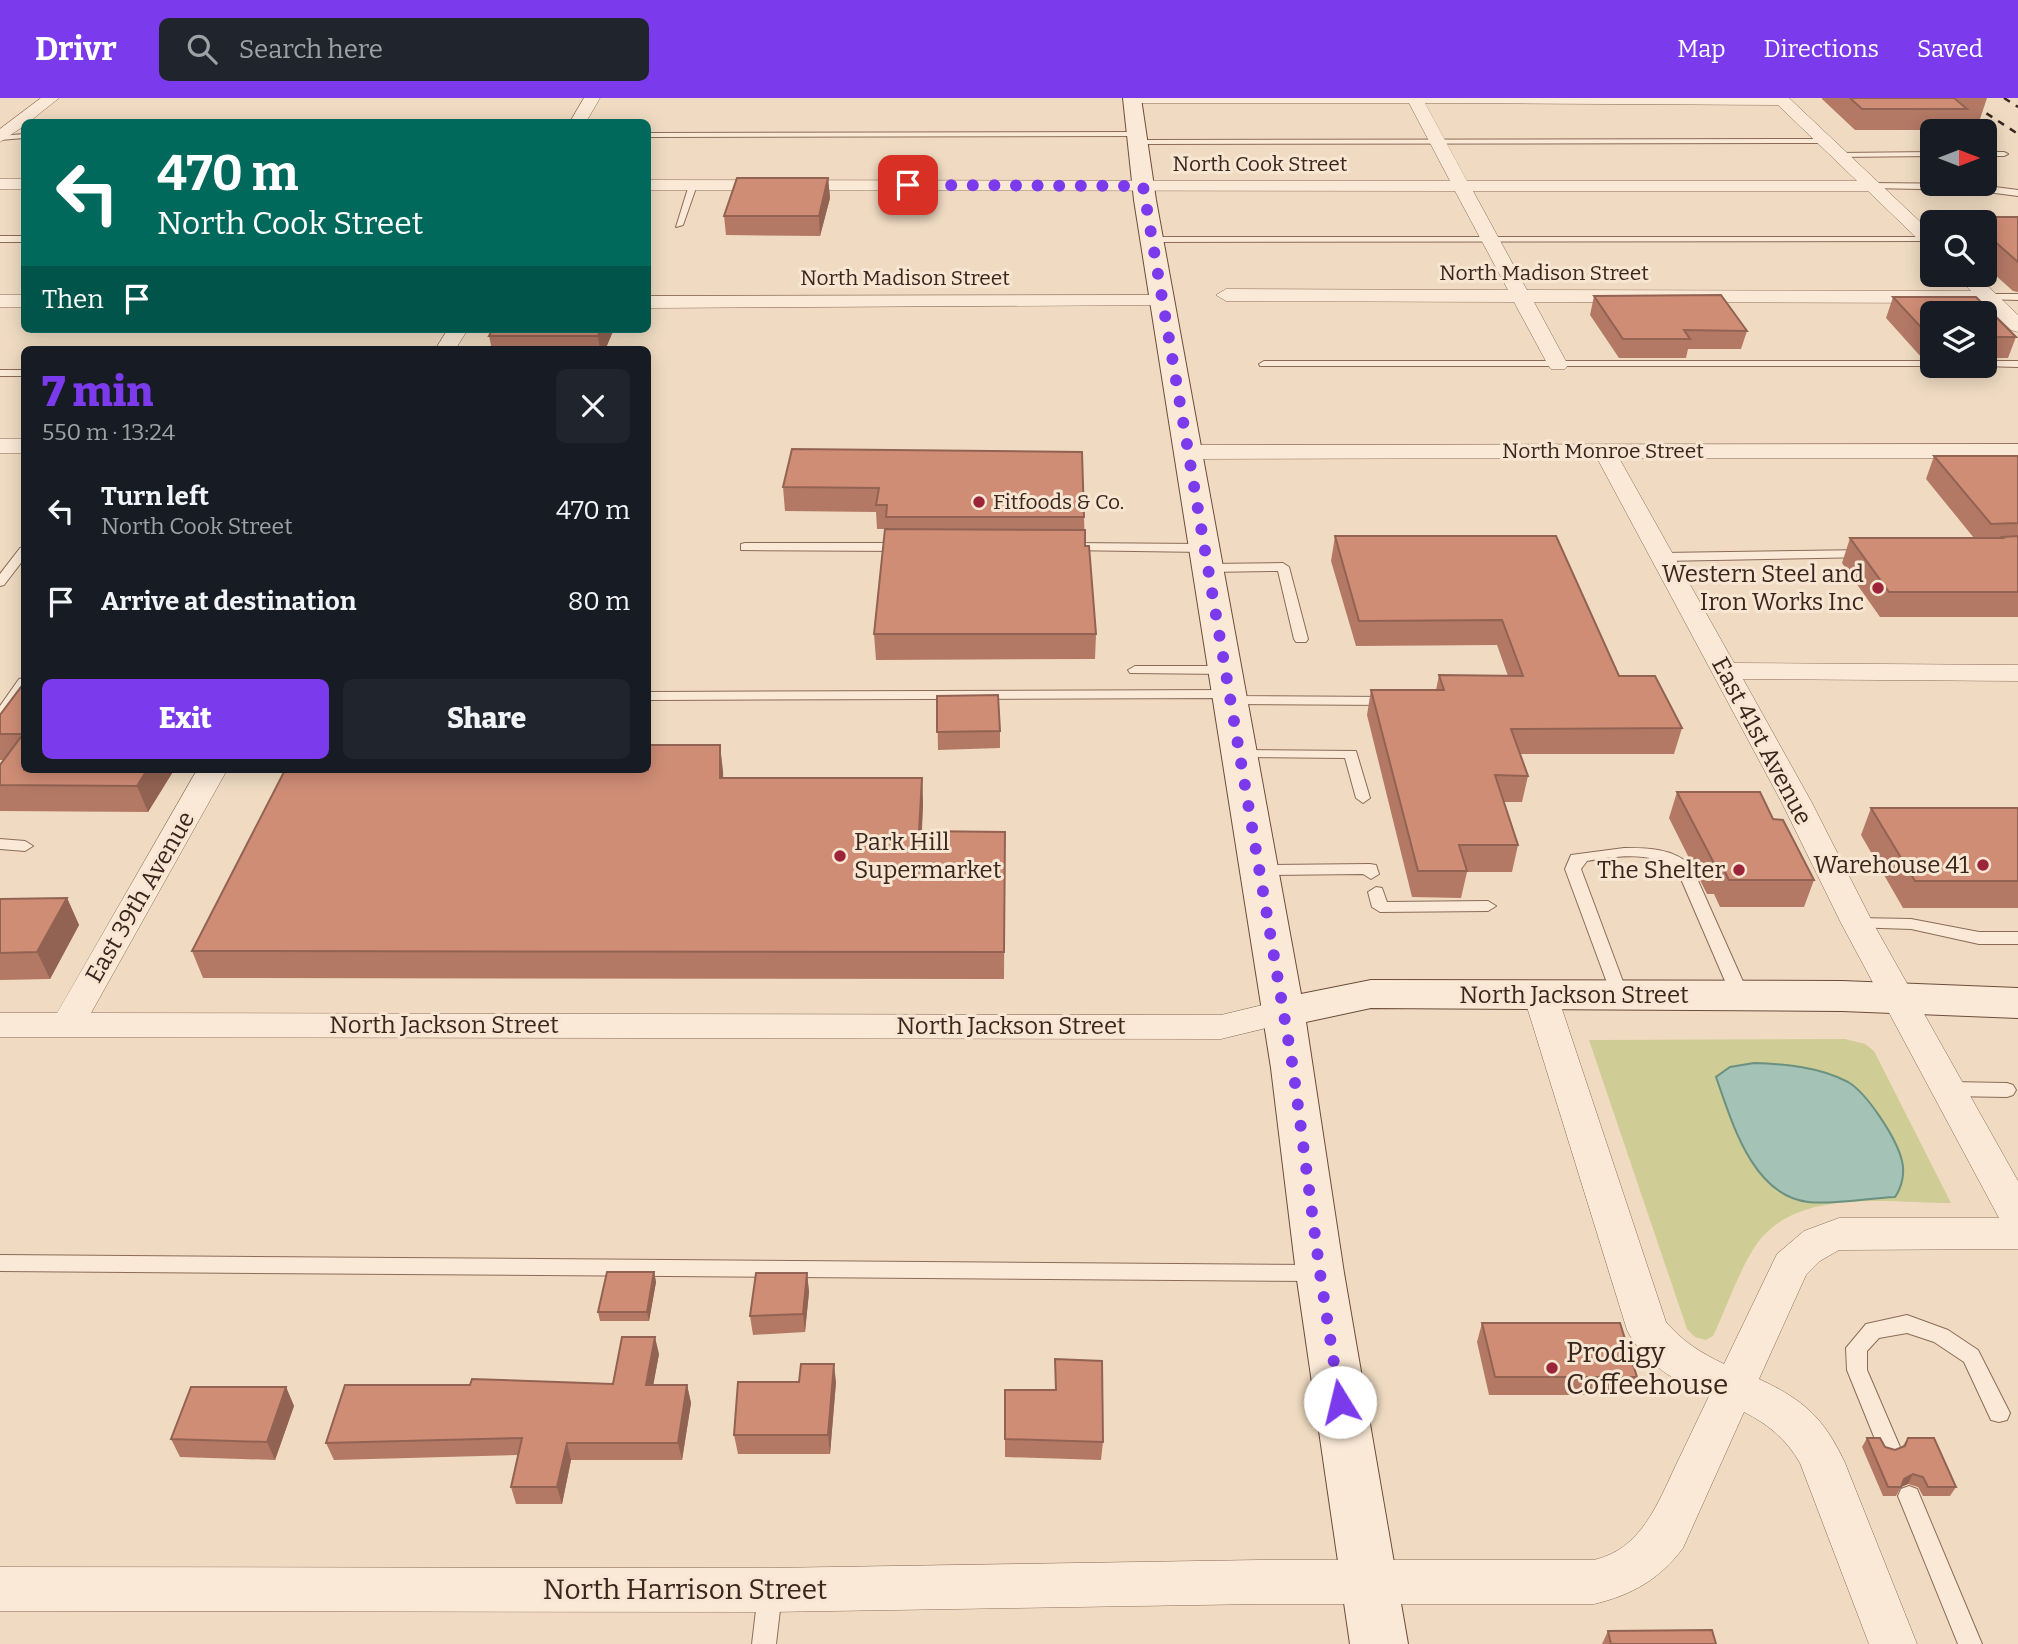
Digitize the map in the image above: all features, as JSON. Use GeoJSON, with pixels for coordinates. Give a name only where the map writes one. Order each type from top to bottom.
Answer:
{"type":"FeatureCollection","features":[{"type":"Feature","properties":{"kind":"street"},"geometry":{"type":"LineString","coordinates":[[24,119],[51,98]]}},
{"type":"Feature","properties":{"kind":"street"},"geometry":{"type":"LineString","coordinates":[[580,119],[592,98]]}},
{"type":"Feature","properties":{"kind":"street"},"geometry":{"type":"LineString","coordinates":[[1132,98],[1143,186],[1293,1068],[1320,1273],[1379,1644]]}},
{"type":"Feature","properties":{"kind":"street"},"geometry":{"type":"LineString","coordinates":[[1142,98],[1781,99],[1920,232]]}},
{"type":"Feature","properties":{"kind":"street"},"geometry":{"type":"LineString","coordinates":[[1414,99],[1558,365]]}},
{"type":"Feature","properties":{"kind":"street"},"geometry":{"type":"LineString","coordinates":[[0,137],[21,121]]}},
{"type":"Feature","properties":{"kind":"street"},"geometry":{"type":"LineString","coordinates":[[0,184],[21,184]]}},
{"type":"Feature","properties":{"kind":"street","name":"North Cook Street"},"geometry":{"type":"LineString","coordinates":[[651,185],[1872,186]]}},
{"type":"Feature","properties":{"kind":"street"},"geometry":{"type":"LineString","coordinates":[[1978,287],[2018,326]]}},
{"type":"Feature","properties":{"kind":"street","name":"North Madison Street"},"geometry":{"type":"LineString","coordinates":[[1226,295],[1988,297]]}},
{"type":"Feature","properties":{"kind":"street"},"geometry":{"type":"LineString","coordinates":[[0,301],[21,301]]}},
{"type":"Feature","properties":{"kind":"street","name":"North Madison Street"},"geometry":{"type":"LineString","coordinates":[[651,302],[1163,301]]}},
{"type":"Feature","properties":{"kind":"street"},"geometry":{"type":"LineString","coordinates":[[0,446],[21,446]]}},
{"type":"Feature","properties":{"kind":"street","name":"East 41st Avenue"},"geometry":{"type":"LineString","coordinates":[[1604,451],[1797,803],[1857,923],[2018,1216]]}},
{"type":"Feature","properties":{"kind":"street","name":"North Monroe Street"},"geometry":{"type":"LineString","coordinates":[[1188,452],[2018,451]]}},
{"type":"Feature","properties":{"kind":"street"},"geometry":{"type":"LineString","coordinates":[[1725,671],[2018,673]]}},
{"type":"Feature","properties":{"kind":"street","name":"East 39th Avenue"},"geometry":{"type":"LineString","coordinates":[[67,1025],[210,773]]}},
{"type":"Feature","properties":{"kind":"street","name":"North Jackson Street"},"geometry":{"type":"LineString","coordinates":[[0,1025],[1221,1027],[1371,994],[1740,995],[2018,1003]]}},
{"type":"Feature","properties":{"kind":"street"},"geometry":{"type":"LineString","coordinates":[[1540,994],[1648,1330],[1657,1345],[1674,1357],[1780,1412],[1798,1425],[1812,1442],[1823,1463],[1893,1644]]}},
{"type":"Feature","properties":{"kind":"street","name":"North Harrison Street"},"geometry":{"type":"LineString","coordinates":[[0,1588],[770,1590],[1594,1582],[1628,1572],[1654,1551],[1667,1533],[1791,1265],[1803,1250],[1819,1240],[1861,1233],[2018,1233]]}},
{"type":"Feature","properties":{"kind":"lane"},"geometry":{"type":"LineString","coordinates":[[651,135],[1438,143],[1825,141]]}},
{"type":"Feature","properties":{"kind":"lane"},"geometry":{"type":"LineString","coordinates":[[0,137],[21,136]]}},
{"type":"Feature","properties":{"kind":"lane"},"geometry":{"type":"LineString","coordinates":[[1997,154],[2004,154]]}},
{"type":"Feature","properties":{"kind":"lane"},"geometry":{"type":"LineString","coordinates":[[1840,155],[1920,155]]}},
{"type":"Feature","properties":{"kind":"lane"},"geometry":{"type":"LineString","coordinates":[[678,225],[693,185]]}},
{"type":"Feature","properties":{"kind":"lane"},"geometry":{"type":"LineString","coordinates":[[1872,186],[1972,187],[2018,192]]}},
{"type":"Feature","properties":{"kind":"lane"},"geometry":{"type":"LineString","coordinates":[[0,239],[21,239]]}},
{"type":"Feature","properties":{"kind":"lane"},"geometry":{"type":"LineString","coordinates":[[1152,240],[1920,242]]}},
{"type":"Feature","properties":{"kind":"lane"},"geometry":{"type":"LineString","coordinates":[[1988,297],[2018,297]]}},
{"type":"Feature","properties":{"kind":"lane"},"geometry":{"type":"LineString","coordinates":[[1997,364],[2018,363]]}},
{"type":"Feature","properties":{"kind":"lane"},"geometry":{"type":"LineString","coordinates":[[1264,364],[1920,364]]}},
{"type":"Feature","properties":{"kind":"lane"},"geometry":{"type":"LineString","coordinates":[[0,373],[21,373]]}},
{"type":"Feature","properties":{"kind":"lane"},"geometry":{"type":"LineString","coordinates":[[745,547],[922,547]]}},
{"type":"Feature","properties":{"kind":"lane"},"geometry":{"type":"LineString","coordinates":[[1057,547],[1206,558],[1283,567],[1301,639]]}},
{"type":"Feature","properties":{"kind":"lane"},"geometry":{"type":"LineString","coordinates":[[1662,557],[1886,554]]}},
{"type":"Feature","properties":{"kind":"lane"},"geometry":{"type":"LineString","coordinates":[[0,582],[20,563]]}},
{"type":"Feature","properties":{"kind":"lane"},"geometry":{"type":"LineString","coordinates":[[1135,670],[1228,688]]}},
{"type":"Feature","properties":{"kind":"lane"},"geometry":{"type":"LineString","coordinates":[[0,716],[21,686]]}},
{"type":"Feature","properties":{"kind":"lane"},"geometry":{"type":"LineString","coordinates":[[651,696],[1228,688],[1407,701]]}},
{"type":"Feature","properties":{"kind":"lane"},"geometry":{"type":"LineString","coordinates":[[1239,754],[1351,754],[1363,798]]}},
{"type":"Feature","properties":{"kind":"lane"},"geometry":{"type":"LineString","coordinates":[[0,844],[25,846]]}},
{"type":"Feature","properties":{"kind":"lane"},"geometry":{"type":"LineString","coordinates":[[1619,995],[1573,869],[1577,859],[1590,854],[1654,854],[1671,858],[1685,869],[1740,995]]}},
{"type":"Feature","properties":{"kind":"lane"},"geometry":{"type":"LineString","coordinates":[[1259,870],[1370,869],[1371,874]]}},
{"type":"Feature","properties":{"kind":"lane"},"geometry":{"type":"LineString","coordinates":[[1376,892],[1380,907],[1488,906]]}},
{"type":"Feature","properties":{"kind":"lane"},"geometry":{"type":"LineString","coordinates":[[1857,923],[1911,924],[1979,938],[2018,939]]}},
{"type":"Feature","properties":{"kind":"lane"},"geometry":{"type":"LineString","coordinates":[[1949,1089],[2007,1090]]}},
{"type":"Feature","properties":{"kind":"lane"},"geometry":{"type":"LineString","coordinates":[[0,1263],[1320,1273]]}},
{"type":"Feature","properties":{"kind":"lane"},"geometry":{"type":"LineString","coordinates":[[1889,1447],[1857,1370],[1856,1348],[1873,1330],[1906,1324],[1941,1336],[1971,1356],[1999,1413]]}},
{"type":"Feature","properties":{"kind":"lane"},"geometry":{"type":"LineString","coordinates":[[1909,1496],[1970,1644]]}},
{"type":"Feature","properties":{"kind":"lane"},"geometry":{"type":"LineString","coordinates":[[764,1644],[770,1590]]}},
{"type":"Feature","properties":{"kind":"shaded area"},"geometry":{"type":"Polygon","coordinates":[[[1845,1039],[1865,1044],[1874,1051],[1951,1203],[1845,1202],[1819,1206],[1795,1214],[1773,1227],[1756,1245],[1738,1278],[1713,1336],[1706,1340],[1695,1337],[1687,1329],[1589,1040],[1845,1039]]]}},
{"type":"Feature","properties":{"kind":"shaded area"},"geometry":{"type":"Polygon","coordinates":[[[1754,1063],[1790,1065],[1814,1070],[1837,1077],[1856,1088],[1880,1117],[1899,1152],[1903,1175],[1895,1197],[1818,1203],[1789,1196],[1772,1186],[1747,1154],[1729,1115],[1716,1077],[1730,1067],[1754,1063]]]}},
{"type":"Feature","properties":{"kind":"building"},"geometry":{"type":"Polygon","coordinates":[[[1850,98],[1954,98],[1967,109],[1862,109],[1850,98]]]}},
{"type":"Feature","properties":{"kind":"building"},"geometry":{"type":"Polygon","coordinates":[[[737,178],[828,178],[819,216],[724,216],[737,178]]]}},
{"type":"Feature","properties":{"kind":"building"},"geometry":{"type":"Polygon","coordinates":[[[1997,217],[2018,217],[2018,262],[1997,243],[1997,217]]]}},
{"type":"Feature","properties":{"kind":"building"},"geometry":{"type":"Polygon","coordinates":[[[1721,295],[1747,331],[1684,330],[1690,339],[1623,339],[1594,296],[1721,295]]]}},
{"type":"Feature","properties":{"kind":"building"},"geometry":{"type":"Polygon","coordinates":[[[1893,297],[1976,297],[1980,301],[1920,301],[1920,326],[1893,297]]]}},
{"type":"Feature","properties":{"kind":"building"},"geometry":{"type":"Polygon","coordinates":[[[1997,318],[2016,337],[1997,337],[1997,318]]]}},
{"type":"Feature","properties":{"kind":"building"},"geometry":{"type":"Polygon","coordinates":[[[491,333],[599,333],[598,336],[489,336],[491,333]]]}},
{"type":"Feature","properties":{"kind":"building"},"geometry":{"type":"Polygon","coordinates":[[[792,449],[1082,452],[1084,517],[886,517],[887,505],[876,505],[879,488],[783,487],[792,449]]]}},
{"type":"Feature","properties":{"kind":"building"},"geometry":{"type":"Polygon","coordinates":[[[1934,456],[2018,456],[2018,523],[1991,524],[1934,456]]]}},
{"type":"Feature","properties":{"kind":"building"},"geometry":{"type":"Polygon","coordinates":[[[885,529],[1085,530],[1085,546],[1089,546],[1096,634],[874,634],[885,529]]]}},
{"type":"Feature","properties":{"kind":"building"},"geometry":{"type":"Polygon","coordinates":[[[1335,536],[1556,536],[1619,676],[1655,676],[1682,728],[1511,729],[1528,776],[1495,775],[1518,845],[1459,845],[1467,871],[1418,871],[1371,690],[1444,690],[1439,675],[1523,676],[1502,620],[1359,621],[1335,536]]]}},
{"type":"Feature","properties":{"kind":"building"},"geometry":{"type":"Polygon","coordinates":[[[2018,536],[2018,592],[1889,592],[1850,538],[2003,538],[2018,536]]]}},
{"type":"Feature","properties":{"kind":"building"},"geometry":{"type":"Polygon","coordinates":[[[21,687],[21,734],[0,734],[0,715],[21,687]]]}},
{"type":"Feature","properties":{"kind":"building"},"geometry":{"type":"Polygon","coordinates":[[[998,695],[1000,731],[937,732],[937,696],[998,695]]]}},
{"type":"Feature","properties":{"kind":"building"},"geometry":{"type":"Polygon","coordinates":[[[21,737],[21,773],[145,773],[137,786],[0,785],[0,765],[21,737]]]}},
{"type":"Feature","properties":{"kind":"building"},"geometry":{"type":"Polygon","coordinates":[[[651,745],[720,745],[720,778],[922,778],[919,831],[1005,832],[1004,952],[192,951],[283,773],[651,773],[651,745]]]}},
{"type":"Feature","properties":{"kind":"building"},"geometry":{"type":"Polygon","coordinates":[[[1677,792],[1760,792],[1773,819],[1783,820],[1814,880],[1729,880],[1723,868],[1716,867],[1677,792]]]}},
{"type":"Feature","properties":{"kind":"building"},"geometry":{"type":"Polygon","coordinates":[[[1871,808],[2018,808],[2018,881],[1915,881],[1871,808]]]}},
{"type":"Feature","properties":{"kind":"building"},"geometry":{"type":"Polygon","coordinates":[[[67,898],[37,952],[0,953],[0,899],[67,898]]]}},
{"type":"Feature","properties":{"kind":"building"},"geometry":{"type":"Polygon","coordinates":[[[607,1272],[654,1272],[647,1312],[598,1312],[607,1272]]]}},
{"type":"Feature","properties":{"kind":"building"},"geometry":{"type":"Polygon","coordinates":[[[756,1273],[807,1273],[803,1314],[750,1316],[756,1273]]]}},
{"type":"Feature","properties":{"kind":"building"},"geometry":{"type":"Polygon","coordinates":[[[1482,1323],[1620,1323],[1637,1377],[1495,1377],[1482,1323]]]}},
{"type":"Feature","properties":{"kind":"building"},"geometry":{"type":"Polygon","coordinates":[[[622,1337],[655,1337],[646,1385],[687,1385],[678,1443],[567,1443],[557,1487],[511,1487],[522,1438],[326,1443],[345,1385],[470,1385],[472,1379],[613,1384],[622,1337]]]}},
{"type":"Feature","properties":{"kind":"building"},"geometry":{"type":"Polygon","coordinates":[[[1055,1359],[1102,1361],[1103,1442],[1005,1439],[1005,1390],[1056,1390],[1055,1359]]]}},
{"type":"Feature","properties":{"kind":"building"},"geometry":{"type":"Polygon","coordinates":[[[801,1364],[834,1364],[828,1435],[734,1435],[738,1382],[799,1382],[801,1364]]]}},
{"type":"Feature","properties":{"kind":"building"},"geometry":{"type":"Polygon","coordinates":[[[191,1387],[286,1387],[267,1442],[171,1439],[191,1387]]]}},
{"type":"Feature","properties":{"kind":"building"},"geometry":{"type":"Polygon","coordinates":[[[1867,1438],[1880,1438],[1885,1447],[1895,1450],[1905,1446],[1908,1438],[1934,1438],[1956,1487],[1928,1487],[1923,1477],[1913,1474],[1904,1479],[1901,1487],[1888,1487],[1867,1438]]]}},
{"type":"Feature","properties":{"kind":"building"},"geometry":{"type":"Polygon","coordinates":[[[1712,1630],[1716,1644],[1611,1644],[1608,1631],[1712,1630]]]}},
{"type":"Feature","properties":{"kind":"railway"},"geometry":{"type":"LineString","coordinates":[[1963,98],[2018,134]]}},
{"type":"Feature","properties":{"kind":"railway"},"geometry":{"type":"LineString","coordinates":[[2004,98],[2018,107]]}},
{"type":"Feature","properties":{"kind":"place","name":"Fitfoods & Co."},"geometry":{"type":"Point","coordinates":[979,502]}},
{"type":"Feature","properties":{"kind":"place","name":"Western Steel and Iron Works Inc"},"geometry":{"type":"Point","coordinates":[1878,588]}},
{"type":"Feature","properties":{"kind":"place","name":"Park Hill Supermarket"},"geometry":{"type":"Point","coordinates":[840,856]}},
{"type":"Feature","properties":{"kind":"place","name":"Warehouse 41"},"geometry":{"type":"Point","coordinates":[1983,865]}},
{"type":"Feature","properties":{"kind":"place","name":"The Shelter"},"geometry":{"type":"Point","coordinates":[1739,870]}},
{"type":"Feature","properties":{"kind":"place","name":"Prodigy Coffeehouse"},"geometry":{"type":"Point","coordinates":[1552,1368]}},
{"type":"Feature","properties":{"kind":"route"},"geometry":{"type":"LineString","coordinates":[[908,185],[1143,186],[1293,1068],[1340,1402]]}}]}
